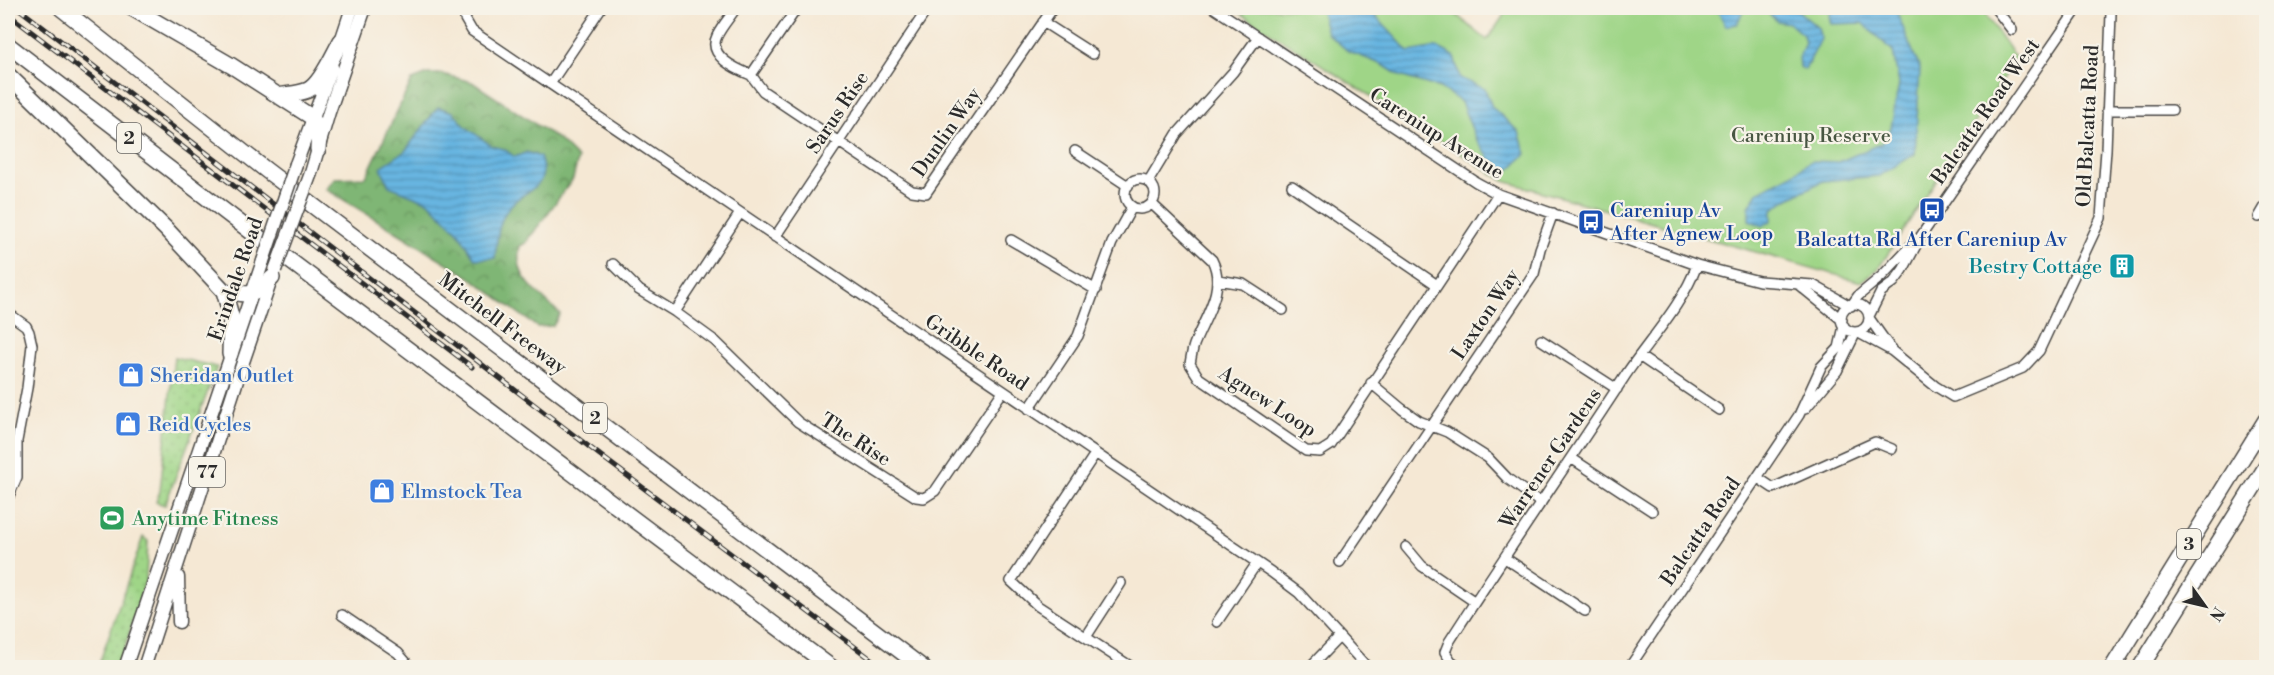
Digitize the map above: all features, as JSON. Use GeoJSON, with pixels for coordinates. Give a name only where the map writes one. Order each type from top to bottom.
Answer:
{"type":"FeatureCollection","features":[{"type":"Feature","properties":{"kind":"highway","name":"Mitchell Freeway"},"geometry":{"type":"LineString","coordinates":[[61,8],[258,164],[923,668]]}},
{"type":"Feature","properties":{"kind":"highway"},"geometry":{"type":"LineString","coordinates":[[132,8],[314,120],[319,131],[318,149]]}},
{"type":"Feature","properties":{"kind":"highway"},"geometry":{"type":"LineString","coordinates":[[278,96],[306,91],[313,87],[341,41]]}},
{"type":"Feature","properties":{"kind":"highway","name":"2"},"geometry":{"type":"LineString","coordinates":[[8,45],[249,230],[832,668]]}},
{"type":"Feature","properties":{"kind":"highway"},"geometry":{"type":"LineString","coordinates":[[8,75],[158,220],[224,291],[231,316],[230,354]]}},
{"type":"Feature","properties":{"kind":"highway"},"geometry":{"type":"LineString","coordinates":[[224,291],[250,295],[258,292],[274,274]]}},
{"type":"Feature","properties":{"kind":"highway","name":"3"},"geometry":{"type":"LineString","coordinates":[[2112,668],[2266,420]]}},
{"type":"Feature","properties":{"kind":"highway","name":"3"},"geometry":{"type":"LineString","coordinates":[[2140,668],[2266,467]]}},
{"type":"Feature","properties":{"kind":"main road","name":"Erindale Road"},"geometry":{"type":"LineString","coordinates":[[125,668],[250,295],[352,8]]}},
{"type":"Feature","properties":{"kind":"main road","name":"Erindale Road"},"geometry":{"type":"LineString","coordinates":[[144,668],[243,359],[311,173],[365,8]]}},
{"type":"Feature","properties":{"kind":"main road"},"geometry":{"type":"LineString","coordinates":[[179,561],[177,596],[179,622]]}},
{"type":"Feature","properties":{"kind":"street","name":"Gribble Road"},"geometry":{"type":"LineString","coordinates":[[467,8],[465,19],[472,32],[1299,593],[1368,668]]}},
{"type":"Feature","properties":{"kind":"street"},"geometry":{"type":"LineString","coordinates":[[550,84],[602,8]]}},
{"type":"Feature","properties":{"kind":"street"},"geometry":{"type":"LineString","coordinates":[[736,8],[716,38],[716,49],[721,59],[751,75],[763,92],[839,142]]}},
{"type":"Feature","properties":{"kind":"street"},"geometry":{"type":"LineString","coordinates":[[751,75],[797,8]]}},
{"type":"Feature","properties":{"kind":"street","name":"Sarus Rise"},"geometry":{"type":"LineString","coordinates":[[775,237],[928,8]]}},
{"type":"Feature","properties":{"kind":"street","name":"Dunlin Way"},"geometry":{"type":"LineString","coordinates":[[839,142],[912,191],[926,193],[1053,8]]}},
{"type":"Feature","properties":{"kind":"street","name":"Careniup Avenue"},"geometry":{"type":"LineString","coordinates":[[1214,8],[1476,182],[1498,194],[1696,265],[1759,281],[1813,285],[1850,306]]}},
{"type":"Feature","properties":{"kind":"street"},"geometry":{"type":"LineString","coordinates":[[1995,8],[2013,30]]}},
{"type":"Feature","properties":{"kind":"street","name":"Balcatta Road West"},"geometry":{"type":"LineString","coordinates":[[1869,317],[1876,298],[1904,270],[1921,236],[2078,8]]}},
{"type":"Feature","properties":{"kind":"street","name":"Old Balcatta Road"},"geometry":{"type":"LineString","coordinates":[[1892,351],[1935,386],[1953,396],[2023,368],[2039,351],[2101,218],[2112,14],[2110,8]]}},
{"type":"Feature","properties":{"kind":"street"},"geometry":{"type":"LineString","coordinates":[[1043,22],[1093,54]]}},
{"type":"Feature","properties":{"kind":"street"},"geometry":{"type":"LineString","coordinates":[[1148,182],[1178,134],[1233,72],[1258,38]]}},
{"type":"Feature","properties":{"kind":"street"},"geometry":{"type":"LineString","coordinates":[[2107,110],[2172,111]]}},
{"type":"Feature","properties":{"kind":"street"},"geometry":{"type":"LineString","coordinates":[[1075,151],[1128,186]]}},
{"type":"Feature","properties":{"kind":"street"},"geometry":{"type":"LineString","coordinates":[[1137,180],[1152,185],[1155,194],[1152,204],[1143,209],[1132,207],[1126,195],[1128,186],[1137,180]]}},
{"type":"Feature","properties":{"kind":"street"},"geometry":{"type":"LineString","coordinates":[[1292,186],[1437,285]]}},
{"type":"Feature","properties":{"kind":"street","name":"Agnew Loop"},"geometry":{"type":"LineString","coordinates":[[1218,280],[1208,316],[1193,346],[1190,364],[1199,378],[1306,451],[1320,452],[1331,445],[1498,194]]}},
{"type":"Feature","properties":{"kind":"street"},"geometry":{"type":"LineString","coordinates":[[1152,204],[1212,260],[1218,270],[1218,280],[1244,284],[1283,310]]}},
{"type":"Feature","properties":{"kind":"street"},"geometry":{"type":"LineString","coordinates":[[2259,217],[2266,205]]}},
{"type":"Feature","properties":{"kind":"street"},"geometry":{"type":"LineString","coordinates":[[1029,409],[1078,336],[1112,243],[1132,207]]}},
{"type":"Feature","properties":{"kind":"street"},"geometry":{"type":"LineString","coordinates":[[613,264],[639,290],[675,312],[740,213]]}},
{"type":"Feature","properties":{"kind":"street","name":"Laxton Way"},"geometry":{"type":"LineString","coordinates":[[1340,562],[1534,274],[1553,213]]}},
{"type":"Feature","properties":{"kind":"street","name":"Balcatta Road West"},"geometry":{"type":"LineString","coordinates":[[1850,306],[1858,296],[1882,276],[1904,250],[1921,236]]}},
{"type":"Feature","properties":{"kind":"street"},"geometry":{"type":"LineString","coordinates":[[1011,240],[1096,290]]}},
{"type":"Feature","properties":{"kind":"street","name":"Warrener Gardens"},"geometry":{"type":"LineString","coordinates":[[1461,668],[1451,661],[1445,652],[1449,642],[1639,356],[1681,297],[1691,280],[1696,265]]}},
{"type":"Feature","properties":{"kind":"street"},"geometry":{"type":"LineString","coordinates":[[1799,285],[1843,323],[1849,331],[1857,332],[1892,351]]}},
{"type":"Feature","properties":{"kind":"street"},"geometry":{"type":"LineString","coordinates":[[1843,323],[1843,312],[1850,306],[1863,307],[1892,351]]}},
{"type":"Feature","properties":{"kind":"street","name":"The Rise"},"geometry":{"type":"LineString","coordinates":[[675,312],[715,341],[798,422],[881,477],[920,498],[930,495],[939,487],[1003,391]]}},
{"type":"Feature","properties":{"kind":"street"},"geometry":{"type":"LineString","coordinates":[[8,313],[27,328],[32,345],[17,441],[17,477],[8,497]]}},
{"type":"Feature","properties":{"kind":"street"},"geometry":{"type":"LineString","coordinates":[[1857,332],[1866,327],[1869,317]]}},
{"type":"Feature","properties":{"kind":"street","name":"Balcatta Road"},"geometry":{"type":"LineString","coordinates":[[1629,668],[1799,415],[1821,367],[1839,348],[1843,323]]}},
{"type":"Feature","properties":{"kind":"street","name":"Balcatta Road"},"geometry":{"type":"LineString","coordinates":[[1799,415],[1837,371],[1857,332]]}},
{"type":"Feature","properties":{"kind":"street"},"geometry":{"type":"LineString","coordinates":[[1541,340],[1617,389]]}},
{"type":"Feature","properties":{"kind":"street"},"geometry":{"type":"LineString","coordinates":[[1639,356],[1719,410]]}},
{"type":"Feature","properties":{"kind":"street"},"geometry":{"type":"LineString","coordinates":[[1371,383],[1402,409],[1431,427],[1447,432],[1465,442],[1488,458],[1508,479],[1541,503]]}},
{"type":"Feature","properties":{"kind":"street"},"geometry":{"type":"LineString","coordinates":[[1758,478],[1773,488],[1875,441],[1892,448]]}},
{"type":"Feature","properties":{"kind":"street"},"geometry":{"type":"LineString","coordinates":[[1095,454],[1011,581],[1038,606],[1133,668]]}},
{"type":"Feature","properties":{"kind":"street"},"geometry":{"type":"LineString","coordinates":[[1571,458],[1652,511]]}},
{"type":"Feature","properties":{"kind":"street"},"geometry":{"type":"LineString","coordinates":[[1406,548],[1422,566],[1475,602]]}},
{"type":"Feature","properties":{"kind":"street"},"geometry":{"type":"LineString","coordinates":[[1505,558],[1585,610]]}},
{"type":"Feature","properties":{"kind":"street"},"geometry":{"type":"LineString","coordinates":[[1217,622],[1257,563]]}},
{"type":"Feature","properties":{"kind":"street"},"geometry":{"type":"LineString","coordinates":[[1086,637],[1121,583]]}},
{"type":"Feature","properties":{"kind":"street"},"geometry":{"type":"LineString","coordinates":[[342,615],[398,653],[411,668]]}},
{"type":"Feature","properties":{"kind":"street"},"geometry":{"type":"LineString","coordinates":[[1309,668],[1339,637]]}},
{"type":"Feature","properties":{"kind":"green space","name":"Careniup Reserve"},"geometry":{"type":"Polygon","coordinates":[[[1232,8],[1448,8],[1487,40],[1509,8],[1981,8],[2016,59],[1878,269],[1861,282],[1504,181],[1232,8]]]}},
{"type":"Feature","properties":{"kind":"green space"},"geometry":{"type":"Polygon","coordinates":[[[428,74],[442,74],[472,82],[558,139],[578,159],[573,179],[526,243],[520,246],[520,267],[524,276],[536,292],[560,314],[553,326],[537,327],[470,277],[326,189],[335,178],[366,177],[412,80],[428,74]]]}},
{"type":"Feature","properties":{"kind":"green space"},"geometry":{"type":"Polygon","coordinates":[[[174,357],[217,367],[165,505],[156,502],[160,491],[174,357]]]}},
{"type":"Feature","properties":{"kind":"green space"},"geometry":{"type":"Polygon","coordinates":[[[143,537],[148,541],[146,579],[119,667],[98,667],[143,537]]]}},
{"type":"Feature","properties":{"kind":"water"},"geometry":{"type":"Polygon","coordinates":[[[1320,8],[1368,8],[1409,52],[1437,47],[1454,56],[1460,78],[1485,89],[1492,107],[1519,132],[1526,154],[1507,172],[1489,158],[1476,139],[1461,102],[1440,88],[1400,76],[1383,65],[1348,51],[1327,33],[1320,8]]]}},
{"type":"Feature","properties":{"kind":"water"},"geometry":{"type":"Polygon","coordinates":[[[1716,8],[1748,8],[1742,13],[1737,24],[1726,26],[1716,8]]]}},
{"type":"Feature","properties":{"kind":"water"},"geometry":{"type":"Polygon","coordinates":[[[1757,8],[1795,8],[1818,28],[1821,39],[1805,70],[1800,67],[1799,56],[1805,43],[1803,35],[1789,23],[1777,21],[1766,11],[1757,8]]]}},
{"type":"Feature","properties":{"kind":"water"},"geometry":{"type":"Polygon","coordinates":[[[1836,8],[1875,12],[1875,8],[1895,8],[1920,69],[1915,154],[1879,176],[1823,181],[1787,199],[1772,210],[1772,220],[1763,226],[1749,220],[1749,207],[1759,191],[1811,161],[1839,162],[1882,143],[1891,128],[1899,84],[1893,51],[1862,23],[1831,24],[1829,15],[1836,8]]]}},
{"type":"Feature","properties":{"kind":"water"},"geometry":{"type":"Polygon","coordinates":[[[438,107],[453,112],[466,127],[492,146],[504,149],[515,157],[527,152],[540,157],[543,175],[536,186],[507,210],[499,229],[495,258],[475,259],[459,233],[429,202],[389,186],[381,167],[405,151],[438,107]]]}},
{"type":"Feature","properties":{"kind":"railway"},"geometry":{"type":"LineString","coordinates":[[18,8],[605,459],[883,668]]}},
{"type":"Feature","properties":{"kind":"railway"},"geometry":{"type":"LineString","coordinates":[[8,14],[472,367]]}},
{"type":"Feature","properties":{"kind":"place","name":"Balcatta Rd After Careniup Av"},"geometry":{"type":"Point","coordinates":[1932,210]}},
{"type":"Feature","properties":{"kind":"place","name":"Careniup Av After Agnew Loop"},"geometry":{"type":"Point","coordinates":[1591,222]}},
{"type":"Feature","properties":{"kind":"place","name":"Bestry Cottage"},"geometry":{"type":"Point","coordinates":[2122,266]}},
{"type":"Feature","properties":{"kind":"place","name":"Sheridan Outlet"},"geometry":{"type":"Point","coordinates":[131,375]}},
{"type":"Feature","properties":{"kind":"place","name":"Reid Cycles"},"geometry":{"type":"Point","coordinates":[128,424]}},
{"type":"Feature","properties":{"kind":"place","name":"Elmstock Tea"},"geometry":{"type":"Point","coordinates":[382,491]}},
{"type":"Feature","properties":{"kind":"place","name":"Anytime Fitness"},"geometry":{"type":"Point","coordinates":[112,518]}}]}
